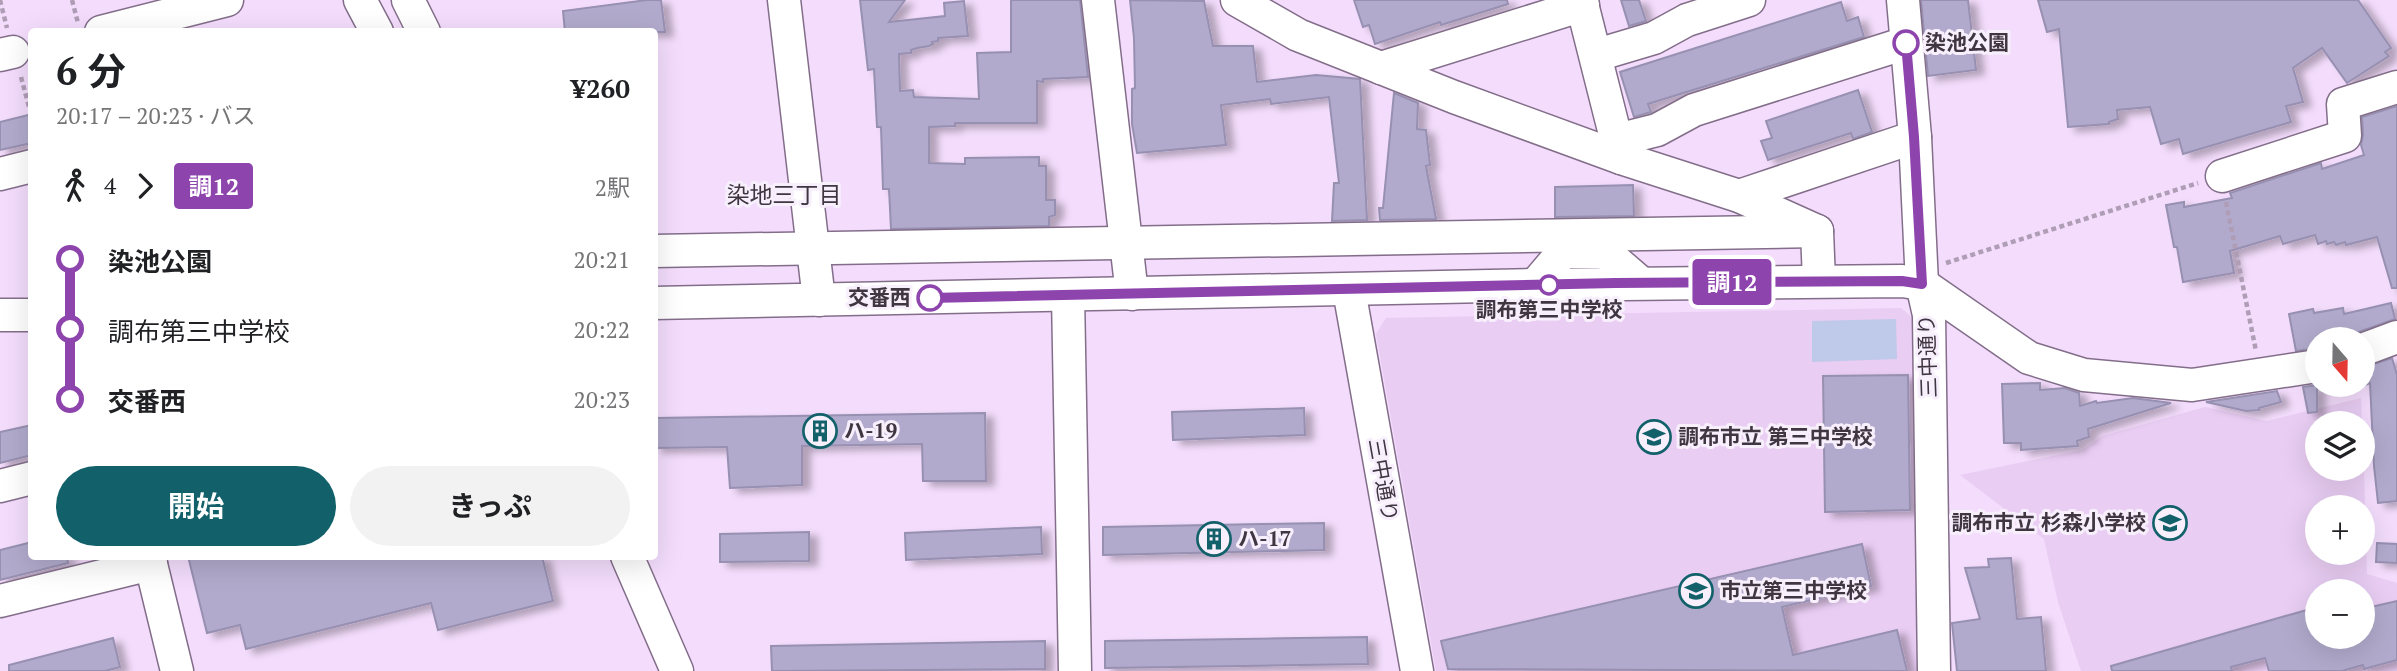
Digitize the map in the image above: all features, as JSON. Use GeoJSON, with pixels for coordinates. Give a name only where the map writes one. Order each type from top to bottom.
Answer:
{"type":"FeatureCollection","features":[{"type":"Feature","properties":{"kind":"street"},"geometry":{"type":"LineString","coordinates":[[117,28],[227,0]]}},
{"type":"Feature","properties":{"kind":"street"},"geometry":{"type":"LineString","coordinates":[[408,0],[422,28]]}},
{"type":"Feature","properties":{"kind":"street"},"geometry":{"type":"LineString","coordinates":[[784,0],[819,300]]}},
{"type":"Feature","properties":{"kind":"street"},"geometry":{"type":"LineString","coordinates":[[1098,0],[1132,294]]}},
{"type":"Feature","properties":{"kind":"street"},"geometry":{"type":"LineString","coordinates":[[1237,0],[1298,35],[1454,97],[1619,149],[1738,196],[1817,231]]}},
{"type":"Feature","properties":{"kind":"street"},"geometry":{"type":"LineString","coordinates":[[1597,55],[1654,38],[1687,20],[1749,0]]}},
{"type":"Feature","properties":{"kind":"street","name":"三中通り"},"geometry":{"type":"LineString","coordinates":[[1902,0],[1914,137],[1922,278],[1929,315],[1934,671]]}},
{"type":"Feature","properties":{"kind":"street"},"geometry":{"type":"LineString","coordinates":[[1381,68],[1582,2],[1619,149]]}},
{"type":"Feature","properties":{"kind":"street"},"geometry":{"type":"LineString","coordinates":[[1619,149],[1694,110],[1906,43]]}},
{"type":"Feature","properties":{"kind":"street"},"geometry":{"type":"LineString","coordinates":[[2222,176],[2344,136],[2343,104],[2397,87]]}},
{"type":"Feature","properties":{"kind":"street"},"geometry":{"type":"LineString","coordinates":[[1738,196],[1914,137]]}},
{"type":"Feature","properties":{"kind":"street"},"geometry":{"type":"LineString","coordinates":[[0,174],[28,167]]}},
{"type":"Feature","properties":{"kind":"street"},"geometry":{"type":"LineString","coordinates":[[658,251],[1817,231]]}},
{"type":"Feature","properties":{"kind":"street"},"geometry":{"type":"LineString","coordinates":[[1817,231],[1819,281]]}},
{"type":"Feature","properties":{"kind":"street"},"geometry":{"type":"LineString","coordinates":[[658,303],[1641,283],[1902,281],[1922,278],[2029,358],[2084,376],[2192,385],[2305,368]]}},
{"type":"Feature","properties":{"kind":"street","name":"三中通り"},"geometry":{"type":"LineString","coordinates":[[1349,290],[1417,671]]}},
{"type":"Feature","properties":{"kind":"street"},"geometry":{"type":"LineString","coordinates":[[1068,295],[1075,671]]}},
{"type":"Feature","properties":{"kind":"street"},"geometry":{"type":"LineString","coordinates":[[0,315],[28,315]]}},
{"type":"Feature","properties":{"kind":"street"},"geometry":{"type":"LineString","coordinates":[[2375,346],[2397,338]]}},
{"type":"Feature","properties":{"kind":"street"},"geometry":{"type":"LineString","coordinates":[[0,486],[28,479]]}},
{"type":"Feature","properties":{"kind":"street"},"geometry":{"type":"LineString","coordinates":[[0,601],[150,560],[177,671]]}},
{"type":"Feature","properties":{"kind":"street"},"geometry":{"type":"LineString","coordinates":[[629,560],[677,671]]}},
{"type":"Feature","properties":{"kind":"path"},"geometry":{"type":"LineString","coordinates":[[72,0],[79,28]]}},
{"type":"Feature","properties":{"kind":"path"},"geometry":{"type":"LineString","coordinates":[[1922,278],[2222,176],[2262,376]]}},
{"type":"Feature","properties":{"kind":"shaded area","name":"調布市立 第三中学校"},"geometry":{"type":"Polygon","coordinates":[[[1901,308],[1913,318],[1917,671],[1436,671],[1376,334],[1386,318],[1901,308]]]}},
{"type":"Feature","properties":{"kind":"shaded area","name":"調布市立 杉森小学校"},"geometry":{"type":"Polygon","coordinates":[[[2361,398],[2362,411],[2308,411],[2361,398]]]}},
{"type":"Feature","properties":{"kind":"shaded area","name":"調布市立 杉森小学校"},"geometry":{"type":"Polygon","coordinates":[[[2205,407],[2267,421],[2305,412],[2305,481],[2364,481],[2365,495],[2305,495],[2305,565],[2367,565],[2367,574],[2397,583],[2397,671],[2081,671],[2058,602],[2044,539],[1960,475],[2082,450],[2102,436],[2205,407]]]}},
{"type":"Feature","properties":{"kind":"water"},"geometry":{"type":"Polygon","coordinates":[[[1896,319],[1897,359],[1812,362],[1812,321],[1896,319]]]}},
{"type":"Feature","properties":{"kind":"building"},"geometry":{"type":"Polygon","coordinates":[[[661,0],[665,32],[658,32],[658,28],[565,28],[563,11],[661,0]]]}},
{"type":"Feature","properties":{"kind":"building"},"geometry":{"type":"Polygon","coordinates":[[[860,0],[905,0],[889,22],[945,16],[944,3],[964,1],[968,36],[938,38],[938,41],[929,46],[911,50],[911,53],[899,54],[900,91],[913,90],[914,97],[979,99],[977,53],[1011,52],[1011,0],[1080,0],[1088,77],[1037,81],[1037,123],[955,123],[955,126],[929,127],[929,163],[965,164],[965,158],[1039,157],[1039,166],[1046,166],[1046,200],[1055,200],[1055,215],[1049,217],[1049,226],[891,229],[889,189],[883,189],[881,127],[877,127],[874,69],[868,70],[860,0]]]}},
{"type":"Feature","properties":{"kind":"building"},"geometry":{"type":"Polygon","coordinates":[[[1130,0],[1204,1],[1213,46],[1253,46],[1257,82],[1316,75],[1360,79],[1367,220],[1332,221],[1334,183],[1339,183],[1329,97],[1271,104],[1270,99],[1221,105],[1226,145],[1137,153],[1132,124],[1132,89],[1135,88],[1130,0]]]}},
{"type":"Feature","properties":{"kind":"building"},"geometry":{"type":"Polygon","coordinates":[[[1354,0],[1507,0],[1508,4],[1441,25],[1440,22],[1375,44],[1369,25],[1363,27],[1354,0]]]}},
{"type":"Feature","properties":{"kind":"building"},"geometry":{"type":"Polygon","coordinates":[[[1621,0],[1639,0],[1646,21],[1629,26],[1621,0]]]}},
{"type":"Feature","properties":{"kind":"building"},"geometry":{"type":"Polygon","coordinates":[[[1921,0],[1968,0],[1976,70],[1928,76],[1921,0]]]}},
{"type":"Feature","properties":{"kind":"building"},"geometry":{"type":"Polygon","coordinates":[[[2038,0],[2358,0],[2391,48],[2385,52],[2389,56],[2347,83],[2322,48],[2293,68],[2303,102],[2286,106],[2291,122],[2183,154],[2179,139],[2161,144],[2150,107],[2117,110],[2118,119],[2109,124],[2068,127],[2059,29],[2047,32],[2038,0]]]}},
{"type":"Feature","properties":{"kind":"building"},"geometry":{"type":"Polygon","coordinates":[[[1841,2],[1847,21],[1858,17],[1864,37],[1648,104],[1651,112],[1634,117],[1620,72],[1841,2]]]}},
{"type":"Feature","properties":{"kind":"building"},"geometry":{"type":"Polygon","coordinates":[[[1858,90],[1872,132],[1853,139],[1851,133],[1768,160],[1761,141],[1772,138],[1766,121],[1858,90]]]}},
{"type":"Feature","properties":{"kind":"building"},"geometry":{"type":"Polygon","coordinates":[[[1394,93],[1418,103],[1417,129],[1426,130],[1430,165],[1426,166],[1436,219],[1380,220],[1379,208],[1383,208],[1394,93]]]}},
{"type":"Feature","properties":{"kind":"building"},"geometry":{"type":"Polygon","coordinates":[[[2397,106],[2397,288],[2392,288],[2377,237],[2336,245],[2334,242],[2327,244],[2326,241],[2318,244],[2315,235],[2283,244],[2280,236],[2230,251],[2234,273],[2183,282],[2166,205],[2184,202],[2184,207],[2232,198],[2230,193],[2321,163],[2322,169],[2364,155],[2361,145],[2362,117],[2397,106]]]}},
{"type":"Feature","properties":{"kind":"building"},"geometry":{"type":"Polygon","coordinates":[[[28,115],[28,144],[0,150],[0,122],[28,115]]]}},
{"type":"Feature","properties":{"kind":"building"},"geometry":{"type":"Polygon","coordinates":[[[1633,185],[1634,216],[1555,217],[1555,187],[1633,185]]]}},
{"type":"Feature","properties":{"kind":"building"},"geometry":{"type":"Polygon","coordinates":[[[2391,303],[2395,319],[2373,327],[2305,327],[2305,350],[2296,351],[2289,314],[2313,309],[2314,313],[2343,308],[2344,314],[2391,303]]]}},
{"type":"Feature","properties":{"kind":"building"},"geometry":{"type":"Polygon","coordinates":[[[2392,358],[2397,375],[2397,501],[2378,503],[2375,411],[2371,411],[2371,397],[2375,397],[2375,364],[2392,358]]]}},
{"type":"Feature","properties":{"kind":"building"},"geometry":{"type":"Polygon","coordinates":[[[1908,375],[1910,510],[1825,512],[1823,376],[1908,375]]]}},
{"type":"Feature","properties":{"kind":"building"},"geometry":{"type":"Polygon","coordinates":[[[2040,383],[2040,390],[2065,388],[2079,393],[2080,406],[2096,401],[2133,398],[2171,403],[2088,429],[2089,437],[2077,441],[2078,446],[2021,450],[2021,443],[2004,443],[2002,384],[2040,383]]]}},
{"type":"Feature","properties":{"kind":"building"},"geometry":{"type":"Polygon","coordinates":[[[2303,387],[2305,397],[2317,397],[2317,411],[2308,411],[2303,387]]]}},
{"type":"Feature","properties":{"kind":"building"},"geometry":{"type":"Polygon","coordinates":[[[2277,391],[2281,402],[2259,410],[2246,411],[2206,402],[2277,391]]]}},
{"type":"Feature","properties":{"kind":"building"},"geometry":{"type":"Polygon","coordinates":[[[1304,408],[1305,435],[1173,440],[1172,412],[1304,408]]]}},
{"type":"Feature","properties":{"kind":"building","name":"ハ-19"},"geometry":{"type":"Polygon","coordinates":[[[985,413],[986,481],[923,481],[922,444],[802,446],[802,485],[730,488],[727,447],[658,448],[658,418],[985,413]]]}},
{"type":"Feature","properties":{"kind":"building"},"geometry":{"type":"Polygon","coordinates":[[[28,426],[28,456],[0,463],[0,432],[28,426]]]}},
{"type":"Feature","properties":{"kind":"building","name":"ハ-17"},"geometry":{"type":"Polygon","coordinates":[[[1324,523],[1324,550],[1103,555],[1103,527],[1324,523]]]}},
{"type":"Feature","properties":{"kind":"building"},"geometry":{"type":"Polygon","coordinates":[[[1041,527],[1042,554],[906,560],[905,533],[1041,527]]]}},
{"type":"Feature","properties":{"kind":"building"},"geometry":{"type":"Polygon","coordinates":[[[809,532],[809,561],[720,562],[720,534],[809,532]]]}},
{"type":"Feature","properties":{"kind":"building"},"geometry":{"type":"Polygon","coordinates":[[[28,543],[28,560],[68,560],[68,563],[0,580],[0,550],[28,543]]]}},
{"type":"Feature","properties":{"kind":"building"},"geometry":{"type":"Polygon","coordinates":[[[2377,543],[2397,544],[2397,563],[2376,562],[2377,543]]]}},
{"type":"Feature","properties":{"kind":"building"},"geometry":{"type":"Polygon","coordinates":[[[1862,544],[1871,586],[1782,607],[1793,655],[1897,630],[1907,671],[1448,669],[1441,641],[1862,544]]]}},
{"type":"Feature","properties":{"kind":"building"},"geometry":{"type":"Polygon","coordinates":[[[2011,558],[2017,619],[2041,617],[2046,671],[1957,671],[1952,623],[1980,619],[1965,568],[1989,567],[1988,559],[2011,558]]]}},
{"type":"Feature","properties":{"kind":"building"},"geometry":{"type":"Polygon","coordinates":[[[189,560],[543,560],[553,601],[438,630],[431,603],[246,649],[240,625],[207,633],[189,560]]]}},
{"type":"Feature","properties":{"kind":"building"},"geometry":{"type":"Polygon","coordinates":[[[2397,601],[2397,660],[2364,669],[2363,665],[2342,671],[2269,671],[2265,658],[2231,667],[2232,671],[2112,671],[2111,666],[2305,610],[2305,649],[2375,649],[2375,606],[2397,601]]]}},
{"type":"Feature","properties":{"kind":"building"},"geometry":{"type":"Polygon","coordinates":[[[1367,637],[1368,664],[1105,668],[1105,641],[1367,637]]]}},
{"type":"Feature","properties":{"kind":"building"},"geometry":{"type":"Polygon","coordinates":[[[113,638],[120,667],[105,671],[9,671],[9,665],[113,638]]]}},
{"type":"Feature","properties":{"kind":"building"},"geometry":{"type":"Polygon","coordinates":[[[1045,641],[1045,669],[772,671],[771,646],[1045,641]]]}},
{"type":"Feature","properties":{"kind":"bus line","name":"調12"},"geometry":{"type":"LineString","coordinates":[[930,298],[1615,283],[1902,281],[1922,284],[1906,43]]}},
{"type":"Feature","properties":{"kind":"place","name":"染池公園"},"geometry":{"type":"Point","coordinates":[1906,43]}},
{"type":"Feature","properties":{"kind":"place","name":"調布第三中学校"},"geometry":{"type":"Point","coordinates":[1549,285]}},
{"type":"Feature","properties":{"kind":"place","name":"交番西"},"geometry":{"type":"Point","coordinates":[930,298]}},
{"type":"Feature","properties":{"kind":"place","name":"ハ-19"},"geometry":{"type":"Point","coordinates":[820,431]}},
{"type":"Feature","properties":{"kind":"place","name":"調布市立 第三中学校"},"geometry":{"type":"Point","coordinates":[1654,437]}},
{"type":"Feature","properties":{"kind":"place","name":"調布市立 杉森小学校"},"geometry":{"type":"Point","coordinates":[2170,523]}},
{"type":"Feature","properties":{"kind":"place","name":"ハ-17"},"geometry":{"type":"Point","coordinates":[1214,539]}},
{"type":"Feature","properties":{"kind":"place","name":"市立第三中学校"},"geometry":{"type":"Point","coordinates":[1696,591]}},
{"type":"Feature","properties":{"kind":"district","name":"染地三丁目"},"geometry":{"type":"Point","coordinates":[784,195]}}]}
